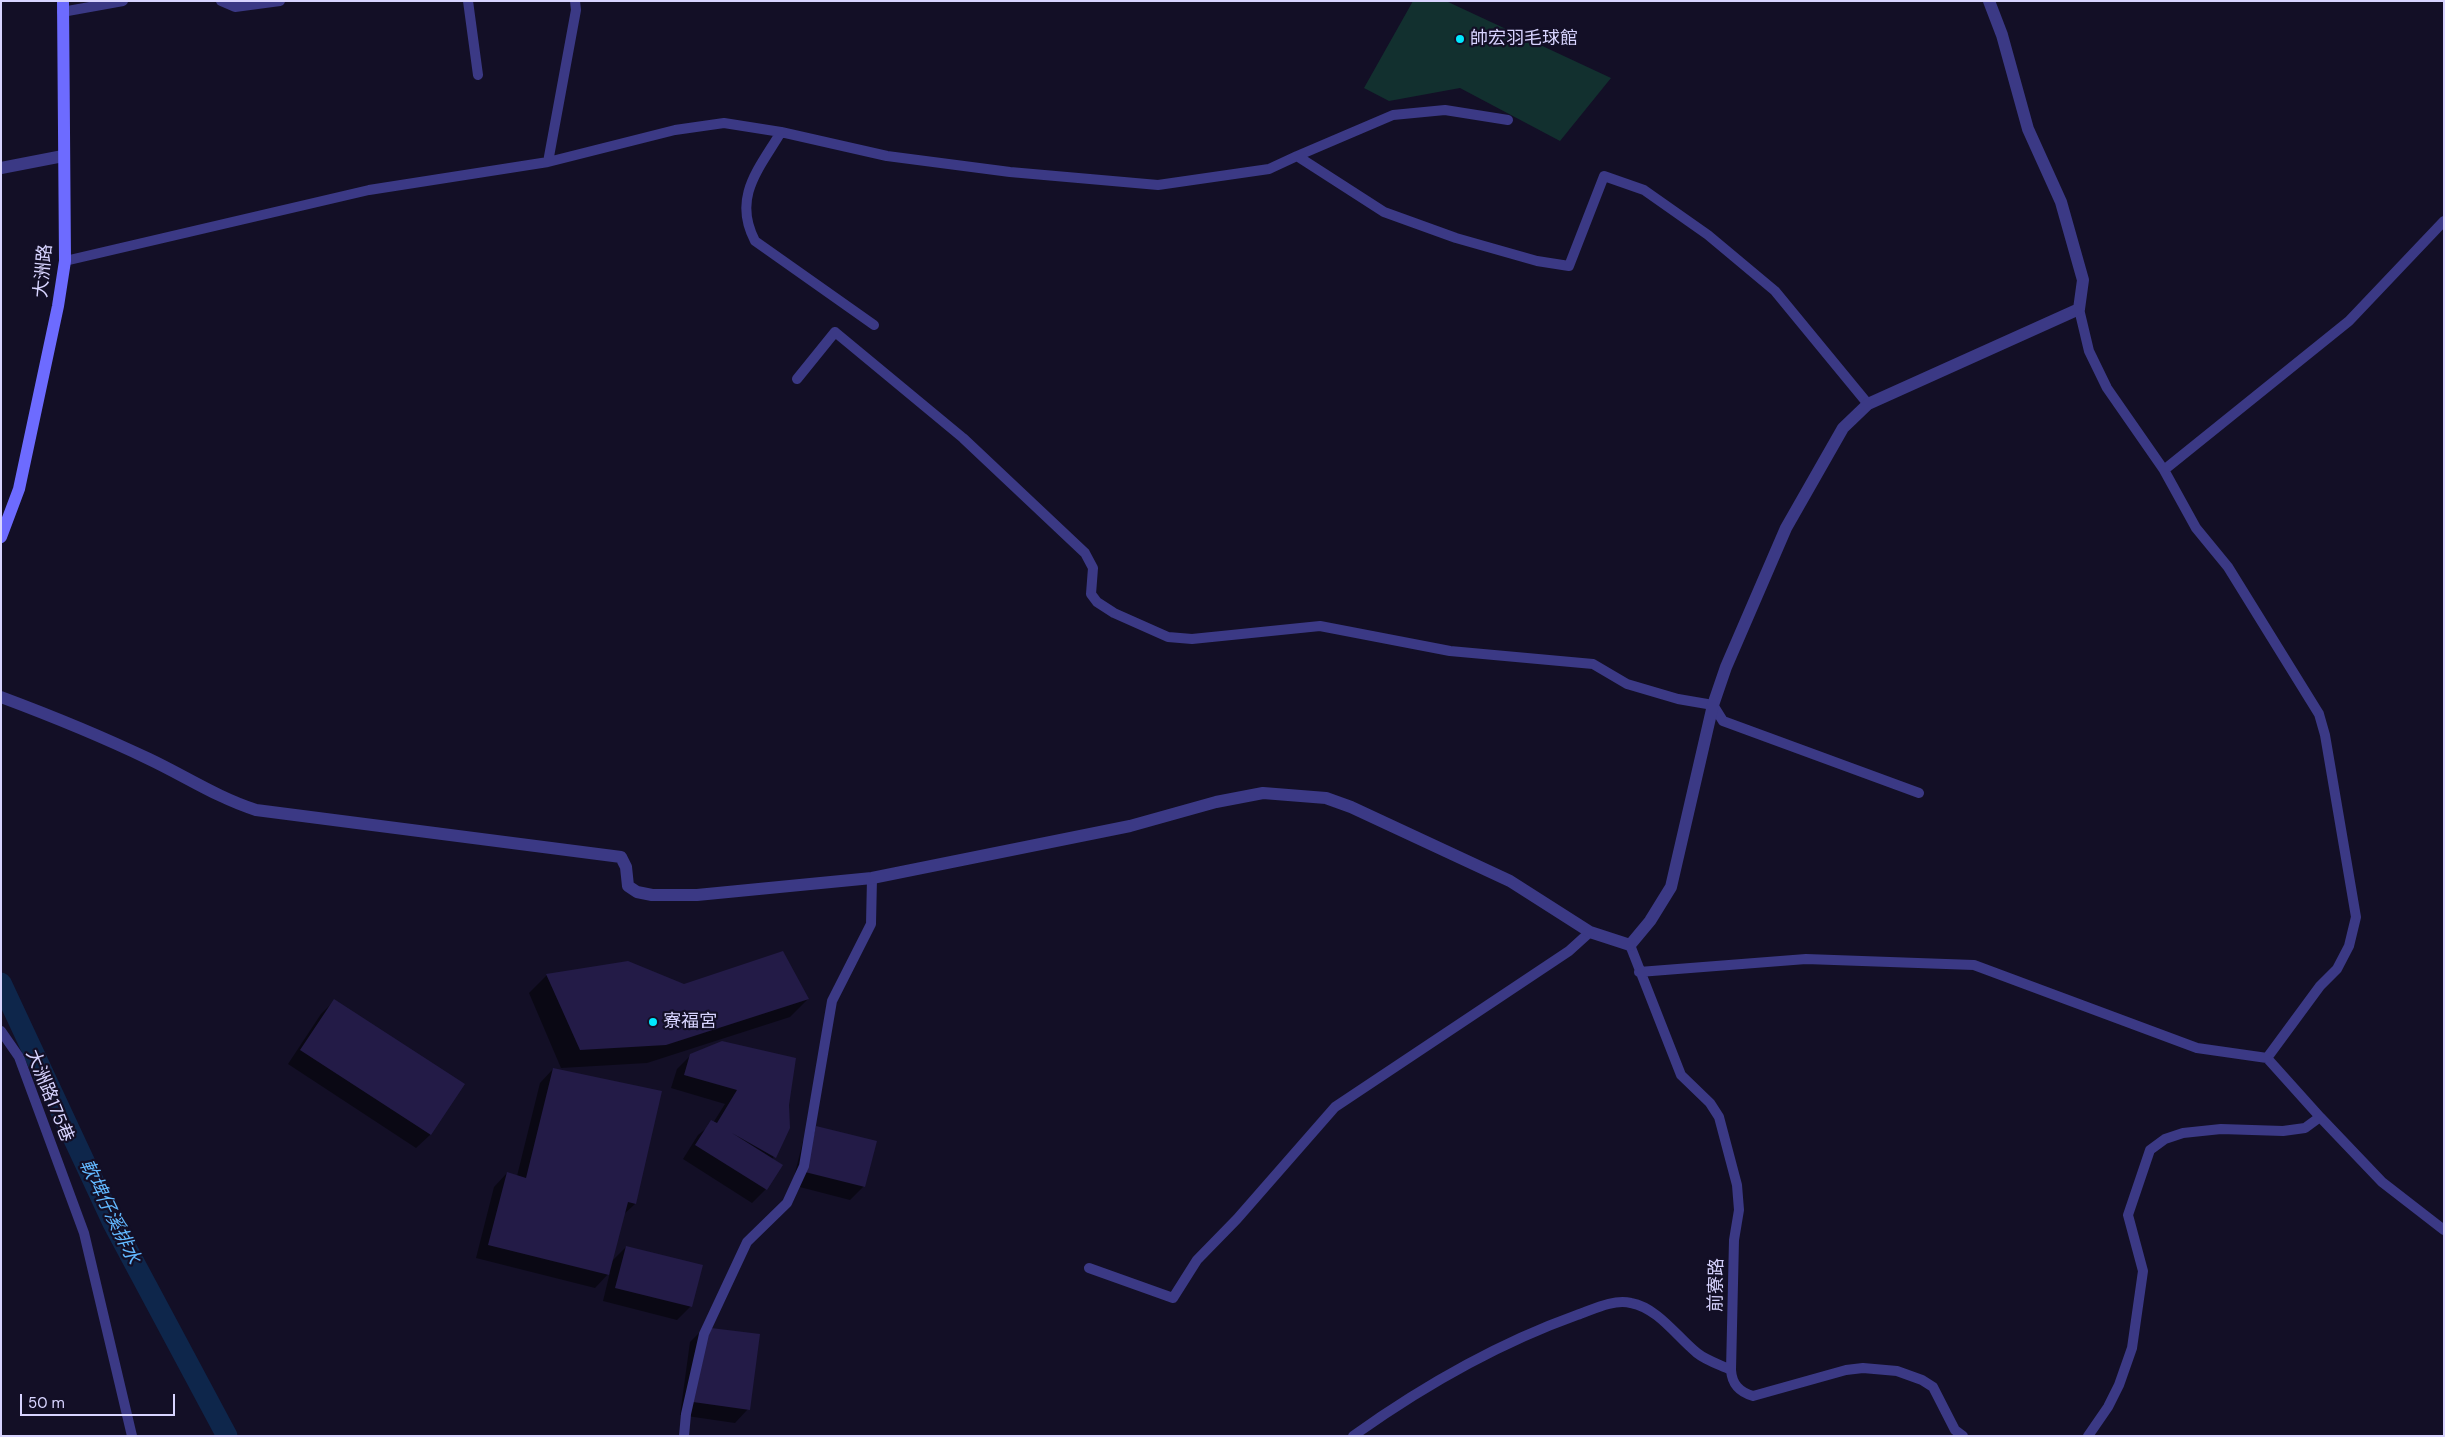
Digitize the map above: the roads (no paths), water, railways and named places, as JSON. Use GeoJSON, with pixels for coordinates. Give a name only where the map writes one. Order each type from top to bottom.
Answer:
{"type":"FeatureCollection","features":[{"type":"Feature","properties":{"kind":"street"},"geometry":{"type":"LineString","coordinates":[[1,697],[94,733],[191,779],[229,802],[256,810],[621,857],[626,867],[628,886],[637,892],[652,895],[697,895],[872,878],[1130,826],[1216,802],[1263,793],[1326,798],[1351,807],[1510,881],[1590,932],[1630,945],[1650,921],[1671,888],[1713,705],[1726,666],[1786,528],[1843,428],[1868,404],[2079,310],[2083,280],[2061,202],[2028,129],[2002,35],[1989,1]]}},
{"type":"Feature","properties":{"kind":"street","name":"大洲路"},"geometry":{"type":"LineString","coordinates":[[1,537],[19,489],[58,306],[65,261],[62,7]]}},
{"type":"Feature","properties":{"kind":"street"},"geometry":{"type":"LineString","coordinates":[[1,168],[63,156]]}},
{"type":"Feature","properties":{"kind":"lane"},"geometry":{"type":"LineString","coordinates":[[62,7],[123,1]]}},
{"type":"Feature","properties":{"kind":"lane"},"geometry":{"type":"LineString","coordinates":[[221,1],[235,7],[280,1]]}},
{"type":"Feature","properties":{"kind":"lane"},"geometry":{"type":"LineString","coordinates":[[468,1],[478,75]]}},
{"type":"Feature","properties":{"kind":"lane"},"geometry":{"type":"LineString","coordinates":[[548,162],[576,10],[575,1]]}},
{"type":"Feature","properties":{"kind":"lane"},"geometry":{"type":"LineString","coordinates":[[65,261],[369,190],[548,162],[675,130],[724,123],[781,132],[887,156],[1010,172],[1158,185],[1270,169],[1393,114],[1445,110],[1508,120]]}},
{"type":"Feature","properties":{"kind":"lane"},"geometry":{"type":"LineString","coordinates":[[781,132],[749,187],[745,209],[749,231],[755,241],[874,324]]}},
{"type":"Feature","properties":{"kind":"lane"},"geometry":{"type":"LineString","coordinates":[[1297,156],[1384,212],[1465,240],[1537,261],[1569,266],[1604,176],[1644,190],[1708,235],[1775,291],[1868,404]]}},
{"type":"Feature","properties":{"kind":"lane"},"geometry":{"type":"LineString","coordinates":[[2164,470],[2349,321],[2444,221]]}},
{"type":"Feature","properties":{"kind":"lane"},"geometry":{"type":"LineString","coordinates":[[2079,310],[2089,350],[2097,369],[2114,399],[2164,470],[2196,528],[2228,567],[2319,714],[2326,735],[2356,917],[2343,958],[2266,1058]]}},
{"type":"Feature","properties":{"kind":"lane"},"geometry":{"type":"LineString","coordinates":[[797,379],[835,332],[963,438],[1085,553],[1093,568],[1091,594],[1097,602],[1114,613],[1168,637],[1192,639],[1320,626],[1450,651],[1593,664],[1627,684],[1678,699],[1713,705],[1723,721],[1920,793]]}},
{"type":"Feature","properties":{"kind":"lane"},"geometry":{"type":"LineString","coordinates":[[684,1436],[686,1414],[704,1334],[747,1242],[787,1203],[804,1166],[832,1001],[871,924],[872,878]]}},
{"type":"Feature","properties":{"kind":"lane"},"geometry":{"type":"LineString","coordinates":[[1090,1268],[1172,1298],[1197,1260],[1237,1219],[1335,1107],[1569,951],[1590,932]]}},
{"type":"Feature","properties":{"kind":"lane","name":"前寮路"},"geometry":{"type":"LineString","coordinates":[[1630,945],[1681,1075],[1710,1103],[1719,1117],[1737,1185],[1739,1210],[1734,1240],[1731,1370],[1735,1385],[1740,1391],[1753,1396],[1846,1370],[1863,1368],[1897,1371],[1933,1388],[1954,1430],[1963,1436]]}},
{"type":"Feature","properties":{"kind":"lane"},"geometry":{"type":"LineString","coordinates":[[1639,972],[1806,959],[1974,965],[2197,1048],[2266,1058],[2382,1182],[2444,1230]]}},
{"type":"Feature","properties":{"kind":"lane","name":"大洲路175巷"},"geometry":{"type":"LineString","coordinates":[[1,1031],[19,1057],[84,1233],[132,1436]]}},
{"type":"Feature","properties":{"kind":"lane"},"geometry":{"type":"LineString","coordinates":[[2088,1436],[2108,1407],[2132,1348],[2143,1271],[2128,1215],[2150,1150],[2165,1139],[2182,1133],[2221,1129],[2282,1131],[2305,1128],[2320,1117]]}},
{"type":"Feature","properties":{"kind":"lane"},"geometry":{"type":"LineString","coordinates":[[1353,1436],[1428,1386],[1502,1345],[1542,1328],[1614,1303],[1632,1303],[1646,1309],[1699,1355],[1731,1370]]}},
{"type":"Feature","properties":{"kind":"waterway","name":"軟埤仔溪排水"},"geometry":{"type":"LineString","coordinates":[[1,983],[113,1223],[227,1436]]}},
{"type":"Feature","properties":{"kind":"place","name":"帥宏羽毛球館"},"geometry":{"type":"Point","coordinates":[1460,39]}},
{"type":"Feature","properties":{"kind":"place","name":"寮福宮"},"geometry":{"type":"Point","coordinates":[653,1022]}}]}
